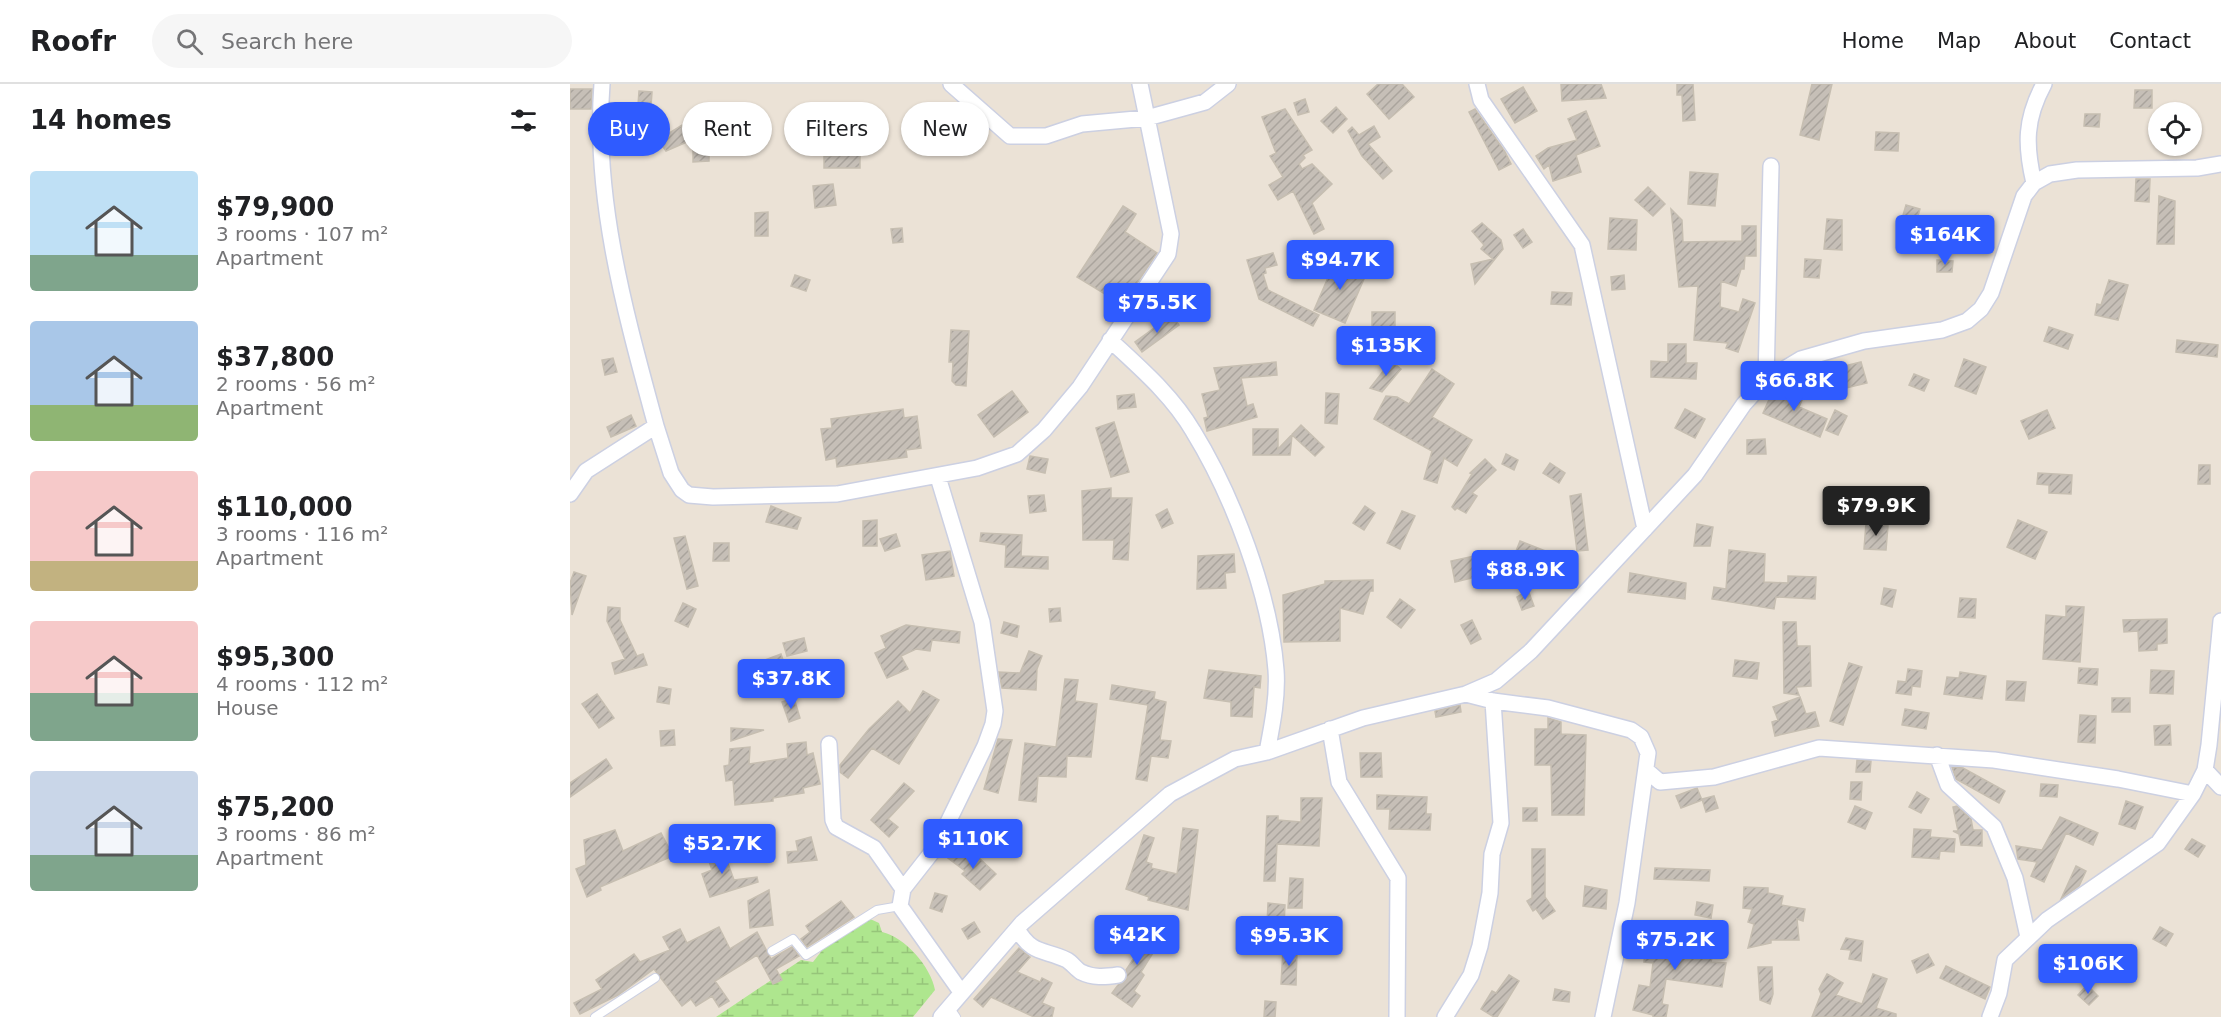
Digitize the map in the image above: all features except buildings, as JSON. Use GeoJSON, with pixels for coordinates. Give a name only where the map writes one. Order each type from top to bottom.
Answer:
{"type":"FeatureCollection","features":[{"type":"Feature","properties":{"kind":"street"},"geometry":{"type":"LineString","coordinates":[[602,84],[600,112],[604,196],[627,318],[656,426],[671,473],[682,490],[689,495],[713,497],[837,494],[938,477],[977,468],[1017,454],[1044,430],[1080,387],[1168,254],[1171,243],[1140,84]]}},
{"type":"Feature","properties":{"kind":"street"},"geometry":{"type":"LineString","coordinates":[[951,84],[1010,136],[1046,136],[1082,124],[1147,117],[1205,102],[1228,84]]}},
{"type":"Feature","properties":{"kind":"street"},"geometry":{"type":"LineString","coordinates":[[1477,84],[1481,100],[1582,245],[1645,529]]}},
{"type":"Feature","properties":{"kind":"street"},"geometry":{"type":"LineString","coordinates":[[2034,183],[2026,150],[2027,132],[2033,108],[2044,84]]}},
{"type":"Feature","properties":{"kind":"street"},"geometry":{"type":"LineString","coordinates":[[948,1014],[962,992],[1017,929],[1170,794],[1235,759],[1268,752],[1363,718],[1466,694],[1496,681],[1531,651],[1695,475],[1744,404],[1766,380],[1801,359],[1864,341],[1942,330],[1967,321],[1981,309],[1991,292],[2024,196],[2034,183],[2050,174],[2077,170],[2187,169],[2221,164]]}},
{"type":"Feature","properties":{"kind":"street"},"geometry":{"type":"LineString","coordinates":[[1766,380],[1771,166]]}},
{"type":"Feature","properties":{"kind":"street"},"geometry":{"type":"LineString","coordinates":[[1110,340],[1155,381],[1192,430],[1230,505],[1266,602],[1276,672],[1274,714],[1268,752]]}},
{"type":"Feature","properties":{"kind":"street"},"geometry":{"type":"LineString","coordinates":[[570,494],[586,471],[656,426]]}},
{"type":"Feature","properties":{"kind":"street"},"geometry":{"type":"LineString","coordinates":[[938,477],[982,622],[995,711],[985,746],[936,847],[903,889],[900,906],[962,992]]}},
{"type":"Feature","properties":{"kind":"street"},"geometry":{"type":"LineString","coordinates":[[1990,1017],[1999,993],[2005,960],[2047,920],[2158,843],[2193,794],[2205,770],[2219,667],[2221,621]]}},
{"type":"Feature","properties":{"kind":"street"},"geometry":{"type":"LineString","coordinates":[[1466,694],[1493,701],[1548,708],[1631,730],[1641,737],[1648,753],[1627,903],[1603,1017]]}},
{"type":"Feature","properties":{"kind":"street"},"geometry":{"type":"LineString","coordinates":[[1445,1017],[1471,975],[1480,946],[1490,893],[1492,854],[1502,823],[1493,701]]}},
{"type":"Feature","properties":{"kind":"street"},"geometry":{"type":"LineString","coordinates":[[1330,729],[1339,782],[1398,878],[1397,1017]]}},
{"type":"Feature","properties":{"kind":"street"},"geometry":{"type":"LineString","coordinates":[[829,744],[833,820],[836,827],[874,848],[903,889]]}},
{"type":"Feature","properties":{"kind":"street"},"geometry":{"type":"LineString","coordinates":[[1646,770],[1660,782],[1714,777],[1819,748],[2006,761],[2193,794]]}},
{"type":"Feature","properties":{"kind":"street"},"geometry":{"type":"LineString","coordinates":[[1937,755],[1948,785],[1994,826],[2015,878],[2028,937]]}},
{"type":"Feature","properties":{"kind":"street"},"geometry":{"type":"LineString","coordinates":[[2205,770],[2221,787]]}},
{"type":"Feature","properties":{"kind":"street"},"geometry":{"type":"LineString","coordinates":[[1017,929],[1023,940],[1034,949],[1066,960],[1082,972],[1102,978],[1118,975]]}},
{"type":"Feature","properties":{"kind":"lane"},"geometry":{"type":"LineString","coordinates":[[772,951],[793,939],[806,955],[877,910],[900,906]]}},
{"type":"Feature","properties":{"kind":"lane"},"geometry":{"type":"LineString","coordinates":[[595,1017],[655,978]]}},
{"type":"Feature","properties":{"kind":"green space"},"geometry":{"type":"Polygon","coordinates":[[[868,918],[879,923],[882,932],[908,946],[923,963],[933,981],[935,990],[913,1017],[716,1017],[801,960],[813,962],[827,944],[868,918]]]}}]}
